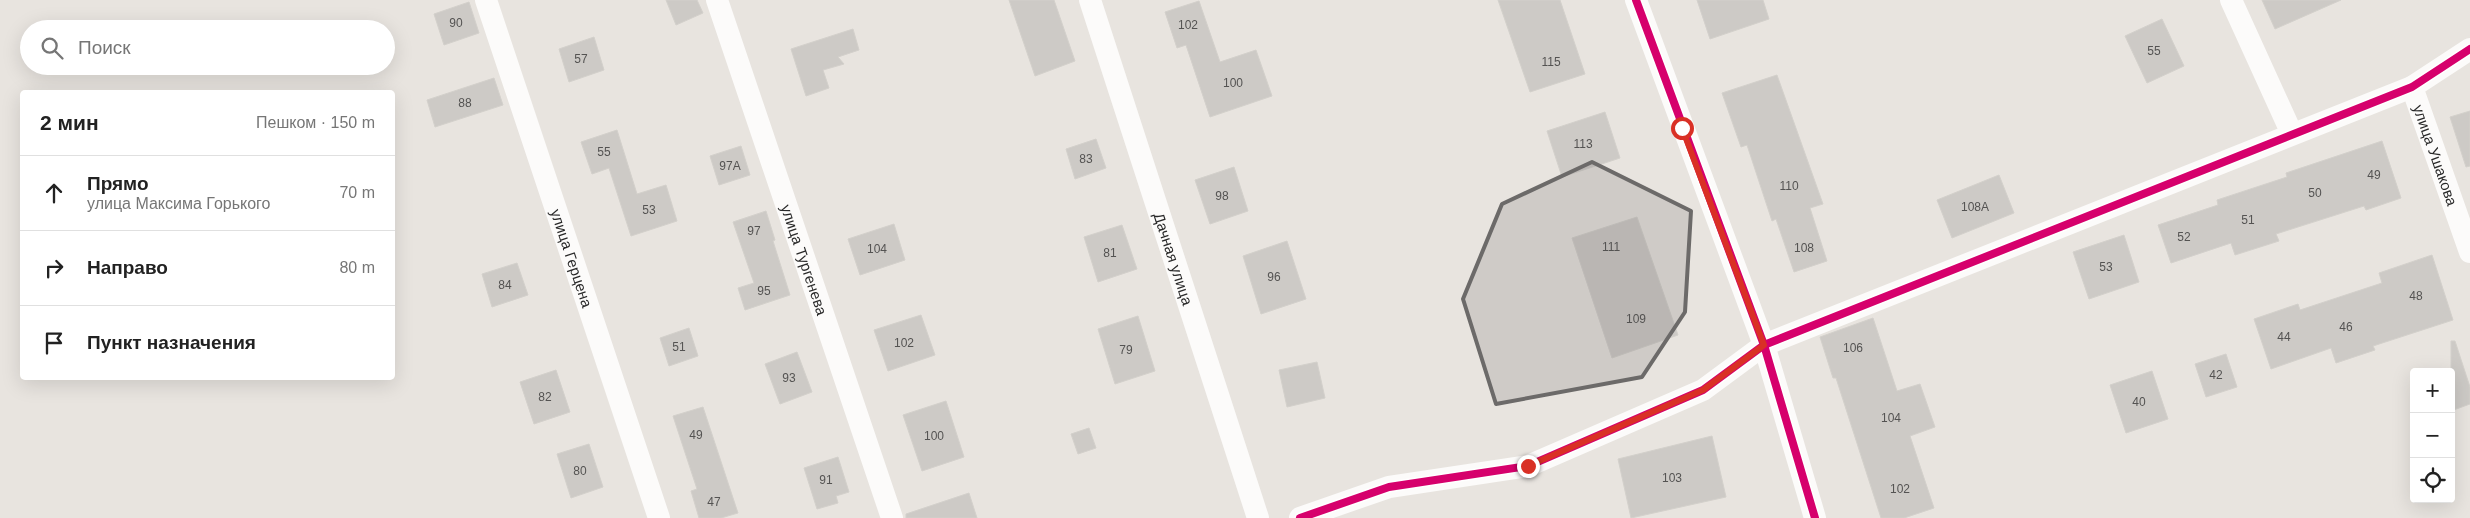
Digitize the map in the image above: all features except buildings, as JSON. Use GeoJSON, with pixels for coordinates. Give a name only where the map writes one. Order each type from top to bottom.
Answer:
{"type":"FeatureCollection","features":[{"type":"Feature","properties":{"kind":"street","name":"улица Герцена"},"geometry":{"type":"LineString","coordinates":[[486,0],[659,518]]}},
{"type":"Feature","properties":{"kind":"street","name":"улица Тургенева"},"geometry":{"type":"LineString","coordinates":[[716,0],[892,518]]}},
{"type":"Feature","properties":{"kind":"street","name":"Дачная улица"},"geometry":{"type":"LineString","coordinates":[[1090,0],[1258,518]]}},
{"type":"Feature","properties":{"kind":"street"},"geometry":{"type":"LineString","coordinates":[[1636,0],[1764,345],[1815,518]]}},
{"type":"Feature","properties":{"kind":"street"},"geometry":{"type":"LineString","coordinates":[[2231,0],[2292,134]]}},
{"type":"Feature","properties":{"kind":"street"},"geometry":{"type":"LineString","coordinates":[[1300,518],[1389,487],[1528,466],[1703,390],[1764,345],[2412,87],[2470,49]]}},
{"type":"Feature","properties":{"kind":"street","name":"улица Ушакова"},"geometry":{"type":"LineString","coordinates":[[2412,87],[2470,252]]}},
{"type":"Feature","properties":{"kind":"highlighted area"},"geometry":{"type":"Polygon","coordinates":[[[1592,162],[1691,211],[1685,312],[1642,377],[1496,404],[1463,299],[1502,204],[1592,162]]]}},
{"type":"Feature","properties":{"kind":"cycle path"},"geometry":{"type":"LineString","coordinates":[[1636,0],[1764,345],[1815,518]]}},
{"type":"Feature","properties":{"kind":"cycle path"},"geometry":{"type":"LineString","coordinates":[[1300,518],[1389,487],[1528,466],[1703,390],[1764,345],[2412,87],[2470,49]]}},
{"type":"Feature","properties":{"kind":"route"},"geometry":{"type":"LineString","coordinates":[[1528,466],[1703,390],[1764,345],[1682,128]]}}]}
